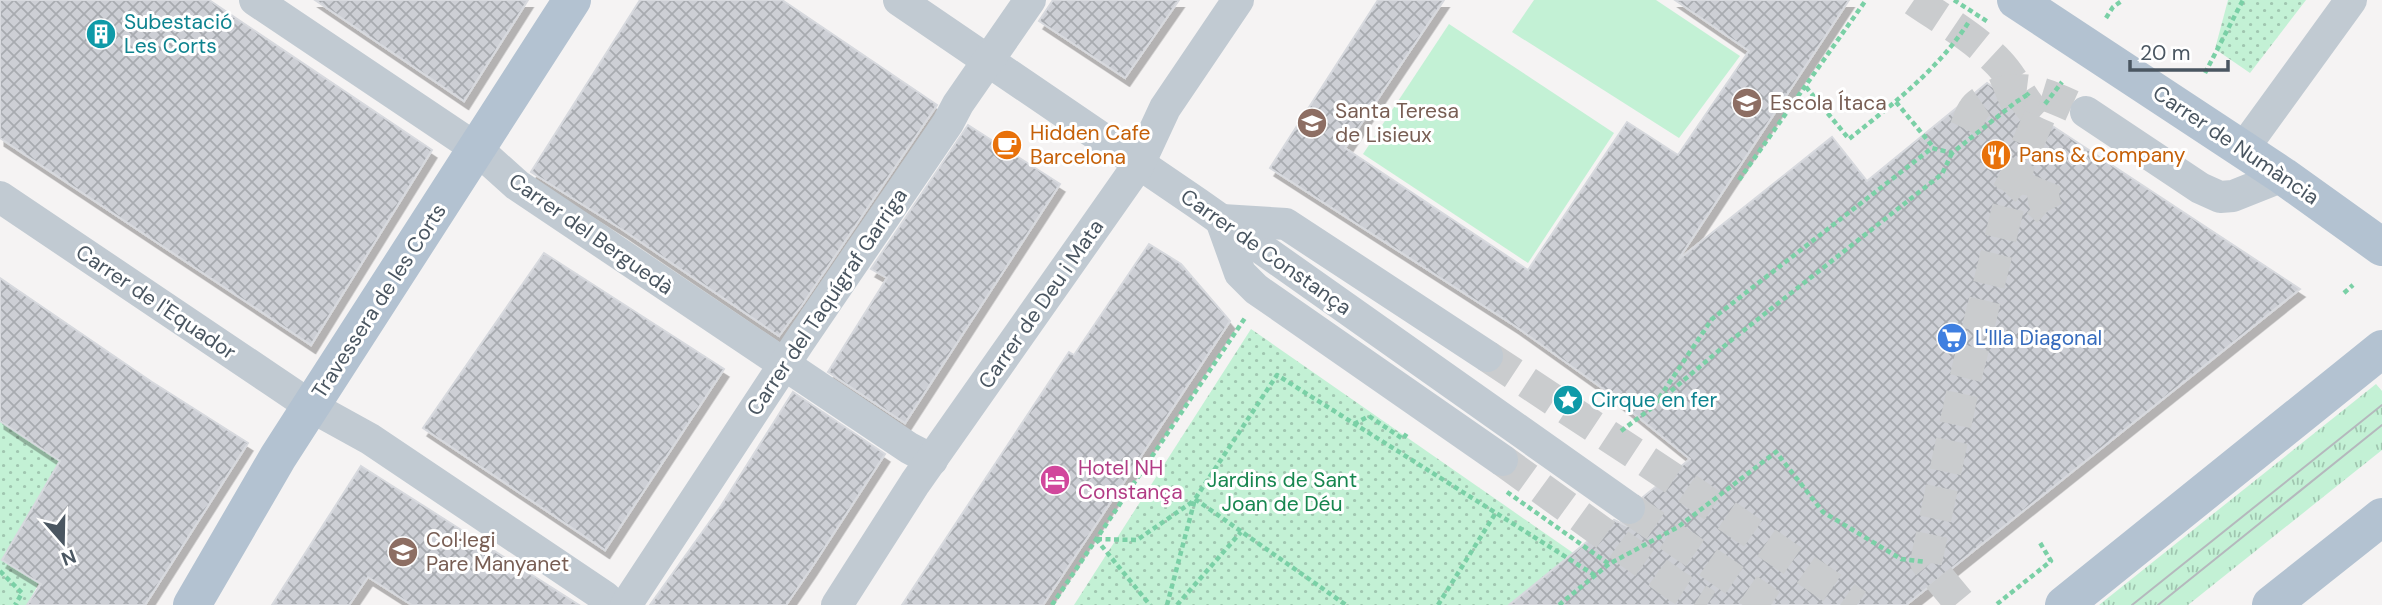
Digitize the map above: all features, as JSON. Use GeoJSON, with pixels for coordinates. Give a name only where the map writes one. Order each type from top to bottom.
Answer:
{"type":"FeatureCollection","features":[{"type":"Feature","properties":{"kind":"main road","name":"Travessera de les Corts"},"geometry":{"type":"LineString","coordinates":[[192,605],[278,457],[572,0]]}},
{"type":"Feature","properties":{"kind":"main road","name":"Carrer de Numància"},"geometry":{"type":"LineString","coordinates":[[2032,4],[2382,247]]}},
{"type":"Feature","properties":{"kind":"main road"},"geometry":{"type":"LineString","coordinates":[[2064,605],[2382,349]]}},
{"type":"Feature","properties":{"kind":"main road"},"geometry":{"type":"LineString","coordinates":[[2271,605],[2382,517]]}},
{"type":"Feature","properties":{"kind":"street","name":"Carrer del Berguedà"},"geometry":{"type":"LineString","coordinates":[[255,0],[477,149],[517,185],[909,448],[932,460]]}},
{"type":"Feature","properties":{"kind":"street","name":"Carrer de Constança"},"geometry":{"type":"LineString","coordinates":[[899,0],[1221,220],[1629,508]]}},
{"type":"Feature","properties":{"kind":"street","name":"Carrer del Taquígraf Garriga"},"geometry":{"type":"LineString","coordinates":[[626,605],[1030,0]]}},
{"type":"Feature","properties":{"kind":"street","name":"Carrer de Deu i Mata"},"geometry":{"type":"LineString","coordinates":[[837,605],[932,460],[1139,164],[1166,108],[1238,0]]}},
{"type":"Feature","properties":{"kind":"street"},"geometry":{"type":"LineString","coordinates":[[2243,149],[2351,0]]}},
{"type":"Feature","properties":{"kind":"street"},"geometry":{"type":"LineString","coordinates":[[2086,112],[2200,188],[2220,197],[2245,193],[2283,176]]}},
{"type":"Feature","properties":{"kind":"street","name":"Carrer de l'Equador"},"geometry":{"type":"LineString","coordinates":[[0,197],[312,407],[363,434],[613,605]]}},
{"type":"Feature","properties":{"kind":"street"},"geometry":{"type":"LineString","coordinates":[[1487,356],[1286,224],[1221,220],[1240,272],[1256,289],[1502,460]]}},
{"type":"Feature","properties":{"kind":"path"},"geometry":{"type":"LineString","coordinates":[[1739,180],[1866,0]]}},
{"type":"Feature","properties":{"kind":"path"},"geometry":{"type":"LineString","coordinates":[[2205,72],[2243,0]]}},
{"type":"Feature","properties":{"kind":"path"},"geometry":{"type":"LineString","coordinates":[[2105,19],[2113,7],[2123,1]]}},
{"type":"Feature","properties":{"kind":"path"},"geometry":{"type":"LineString","coordinates":[[1805,86],[1849,139],[1896,102],[1956,42],[1970,20]]}},
{"type":"Feature","properties":{"kind":"path"},"geometry":{"type":"LineString","coordinates":[[2045,104],[2062,82]]}},
{"type":"Feature","properties":{"kind":"path"},"geometry":{"type":"LineString","coordinates":[[1621,431],[1942,174],[1953,152],[2028,94]]}},
{"type":"Feature","properties":{"kind":"path"},"geometry":{"type":"LineString","coordinates":[[1896,102],[1934,148],[1953,152]]}},
{"type":"Feature","properties":{"kind":"path"},"geometry":{"type":"LineString","coordinates":[[1653,407],[1712,319],[1934,148]]}},
{"type":"Feature","properties":{"kind":"path"},"geometry":{"type":"LineString","coordinates":[[2344,293],[2353,285]]}},
{"type":"Feature","properties":{"kind":"path"},"geometry":{"type":"LineString","coordinates":[[1052,605],[1248,313]]}},
{"type":"Feature","properties":{"kind":"path"},"geometry":{"type":"LineString","coordinates":[[1167,605],[1195,499],[1277,375],[1596,576]]}},
{"type":"Feature","properties":{"kind":"path"},"geometry":{"type":"LineString","coordinates":[[1354,425],[1369,416],[1403,439]]}},
{"type":"Feature","properties":{"kind":"path"},"geometry":{"type":"LineString","coordinates":[[1559,605],[1609,564],[1678,527],[1776,452],[1823,512],[1901,559],[1926,562]]}},
{"type":"Feature","properties":{"kind":"path"},"geometry":{"type":"LineString","coordinates":[[1096,539],[1137,540],[1195,499]]}},
{"type":"Feature","properties":{"kind":"path"},"geometry":{"type":"LineString","coordinates":[[1195,499],[1346,605]]}},
{"type":"Feature","properties":{"kind":"path"},"geometry":{"type":"LineString","coordinates":[[1438,605],[1495,514]]}},
{"type":"Feature","properties":{"kind":"path"},"geometry":{"type":"LineString","coordinates":[[1177,605],[1241,531]]}},
{"type":"Feature","properties":{"kind":"path"},"geometry":{"type":"LineString","coordinates":[[1096,539],[1150,605]]}},
{"type":"Feature","properties":{"kind":"path"},"geometry":{"type":"LineString","coordinates":[[1997,604],[2050,561],[2039,541]]}},
{"type":"Feature","properties":{"kind":"path"},"geometry":{"type":"LineString","coordinates":[[0,571],[22,593],[15,605]]}},
{"type":"Feature","properties":{"kind":"green space"},"geometry":{"type":"Polygon","coordinates":[[[1534,0],[1656,0],[1740,56],[1679,138],[1512,32],[1534,0]]]}},
{"type":"Feature","properties":{"kind":"green space"},"geometry":{"type":"Polygon","coordinates":[[[2228,0],[2306,0],[2250,73],[2215,49],[2228,0]]]}},
{"type":"Feature","properties":{"kind":"green space"},"geometry":{"type":"Polygon","coordinates":[[[1449,24],[1614,133],[1528,263],[1363,154],[1449,24]]]}},
{"type":"Feature","properties":{"kind":"green space","name":"Jardins de Sant Joan de Déu"},"geometry":{"type":"Polygon","coordinates":[[[1251,329],[1579,557],[1517,605],[1074,605],[1251,329]]]}},
{"type":"Feature","properties":{"kind":"green space"},"geometry":{"type":"Polygon","coordinates":[[[2376,384],[2382,391],[2382,450],[2188,605],[2099,605],[2376,384]]]}},
{"type":"Feature","properties":{"kind":"green space"},"geometry":{"type":"Polygon","coordinates":[[[0,421],[60,461],[39,499],[39,583],[27,605],[0,605],[0,421]]]}},
{"type":"Feature","properties":{"kind":"building"},"geometry":{"type":"Polygon","coordinates":[[[0,0],[209,0],[432,150],[311,345],[0,138],[0,0]]]}},
{"type":"Feature","properties":{"kind":"building"},"geometry":{"type":"Polygon","coordinates":[[[315,0],[528,0],[464,101],[315,0]]]}},
{"type":"Feature","properties":{"kind":"building"},"geometry":{"type":"Polygon","coordinates":[[[640,0],[782,0],[937,105],[779,336],[623,230],[531,172],[640,0]]]}},
{"type":"Feature","properties":{"kind":"building"},"geometry":{"type":"Polygon","coordinates":[[[1053,0],[1179,0],[1125,78],[1039,21],[1053,0]]]}},
{"type":"Feature","properties":{"kind":"building","name":"L'Illa Diagonal"},"geometry":{"type":"Polygon","coordinates":[[[1378,0],[1444,0],[1345,148],[1528,270],[1627,122],[1678,155],[1749,51],[1675,0],[1849,0],[1678,260],[1832,137],[1867,181],[1987,83],[2300,289],[1906,605],[1509,605],[1614,520],[1627,526],[1637,524],[1644,518],[1647,510],[1643,497],[1690,459],[1602,388],[1515,326],[1270,168],[1378,0]]]}},
{"type":"Feature","properties":{"kind":"building"},"geometry":{"type":"Polygon","coordinates":[[[968,125],[1060,184],[905,423],[828,372],[887,278],[871,269],[968,125]]]}},
{"type":"Feature","properties":{"kind":"building","name":"Hotel NH Constança"},"geometry":{"type":"Polygon","coordinates":[[[1149,244],[1181,264],[1230,321],[1043,605],[902,605],[1069,352],[1074,355],[1149,244]]]}},
{"type":"Feature","properties":{"kind":"building"},"geometry":{"type":"Polygon","coordinates":[[[544,253],[724,369],[605,550],[423,428],[544,253]]]}},
{"type":"Feature","properties":{"kind":"building"},"geometry":{"type":"Polygon","coordinates":[[[0,278],[152,382],[248,443],[145,605],[27,605],[41,584],[2,560],[60,461],[0,421],[0,278]]]}},
{"type":"Feature","properties":{"kind":"building"},"geometry":{"type":"Polygon","coordinates":[[[793,392],[885,454],[812,567],[786,605],[650,605],[721,506],[793,392]]]}},
{"type":"Feature","properties":{"kind":"building","name":"Col·legi Pare Manyanet"},"geometry":{"type":"Polygon","coordinates":[[[361,466],[579,605],[412,605],[368,577],[349,605],[272,605],[361,466]]]}},
{"type":"Feature","properties":{"kind":"tunnel"},"geometry":{"type":"LineString","coordinates":[[1914,0],[1990,54],[2039,117]]}},
{"type":"Feature","properties":{"kind":"tunnel"},"geometry":{"type":"LineString","coordinates":[[1965,129],[1977,105],[1992,96],[2016,90],[2040,93],[2086,112]]}},
{"type":"Feature","properties":{"kind":"tunnel"},"geometry":{"type":"LineString","coordinates":[[1959,602],[1926,562],[1965,380],[2019,164],[2045,104]]}},
{"type":"Feature","properties":{"kind":"tunnel"},"geometry":{"type":"LineString","coordinates":[[2048,211],[2044,189],[2052,168]]}},
{"type":"Feature","properties":{"kind":"tunnel"},"geometry":{"type":"LineString","coordinates":[[2001,171],[2012,177],[2048,211]]}},
{"type":"Feature","properties":{"kind":"tunnel"},"geometry":{"type":"LineString","coordinates":[[1487,356],[1678,482],[1857,605]]}},
{"type":"Feature","properties":{"kind":"tunnel"},"geometry":{"type":"LineString","coordinates":[[1502,460],[1675,585],[1707,605]]}},
{"type":"Feature","properties":{"kind":"tunnel"},"geometry":{"type":"LineString","coordinates":[[1629,508],[1771,605]]}},
{"type":"Feature","properties":{"kind":"tram line"},"geometry":{"type":"LineString","coordinates":[[2132,605],[2382,405]]}},
{"type":"Feature","properties":{"kind":"tram line"},"geometry":{"type":"LineString","coordinates":[[2158,605],[2382,425]]}},
{"type":"Feature","properties":{"kind":"place","name":"Subestació Les Corts"},"geometry":{"type":"Point","coordinates":[101,34]}},
{"type":"Feature","properties":{"kind":"place","name":"Escola Ítaca"},"geometry":{"type":"Point","coordinates":[1747,103]}},
{"type":"Feature","properties":{"kind":"place","name":"Santa Teresa de Lisieux"},"geometry":{"type":"Point","coordinates":[1312,123]}},
{"type":"Feature","properties":{"kind":"place","name":"Hidden Cafe Barcelona"},"geometry":{"type":"Point","coordinates":[1007,145]}},
{"type":"Feature","properties":{"kind":"place","name":"Pans & Company"},"geometry":{"type":"Point","coordinates":[1996,155]}},
{"type":"Feature","properties":{"kind":"place","name":"L'Illa Diagonal"},"geometry":{"type":"Point","coordinates":[1952,338]}},
{"type":"Feature","properties":{"kind":"place","name":"Cirque en fer"},"geometry":{"type":"Point","coordinates":[1568,400]}},
{"type":"Feature","properties":{"kind":"place","name":"Hotel NH Constança"},"geometry":{"type":"Point","coordinates":[1055,480]}},
{"type":"Feature","properties":{"kind":"place","name":"Col·legi Pare Manyanet"},"geometry":{"type":"Point","coordinates":[403,552]}}]}
